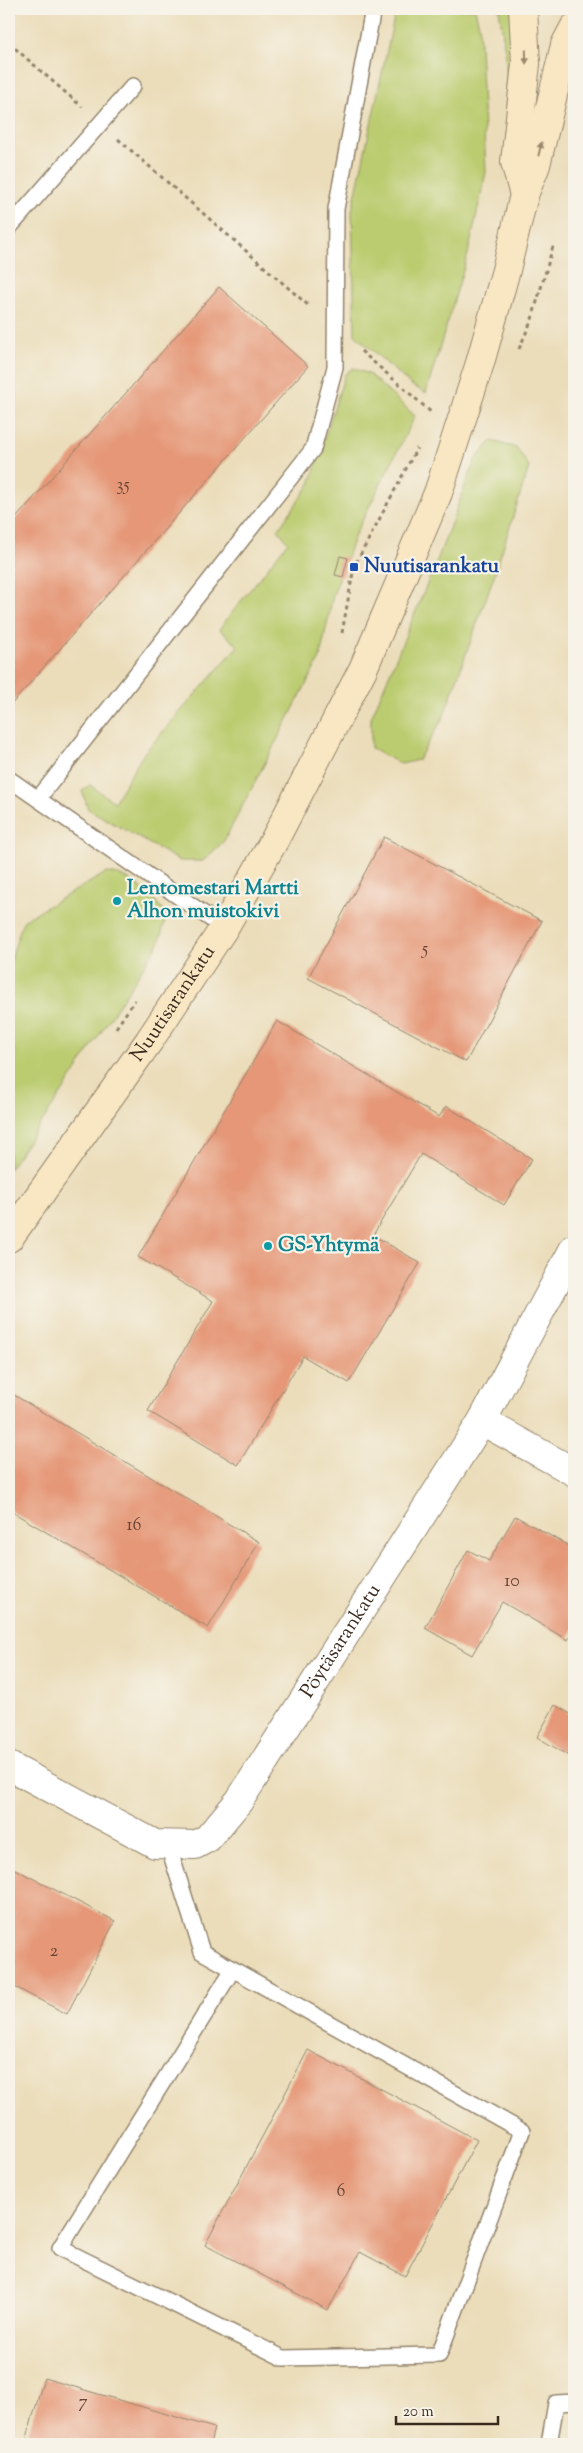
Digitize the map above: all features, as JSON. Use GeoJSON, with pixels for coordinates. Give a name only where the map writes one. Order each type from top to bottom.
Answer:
{"type":"FeatureCollection","features":[{"type":"Feature","properties":{"kind":"main road","name":"Nuutisarankatu"},"geometry":{"type":"LineString","coordinates":[[524,9],[526,64],[515,162],[524,195]]}},
{"type":"Feature","properties":{"kind":"main road","name":"Nuutisarankatu"},"geometry":{"type":"LineString","coordinates":[[9,1238],[150,1041],[224,928],[274,840],[363,669],[400,587],[438,493],[480,363],[506,270],[524,195],[536,165],[565,45],[574,28]]}},
{"type":"Feature","properties":{"kind":"street","name":"Pöytäsarankatu"},"geometry":{"type":"LineString","coordinates":[[9,1766],[155,1844],[195,1845],[208,1838],[239,1800],[482,1421],[574,1248]]}},
{"type":"Feature","properties":{"kind":"street"},"geometry":{"type":"LineString","coordinates":[[482,1421],[574,1472]]}},
{"type":"Feature","properties":{"kind":"lane"},"geometry":{"type":"LineString","coordinates":[[38,799],[313,449],[335,367],[336,209],[374,9]]}},
{"type":"Feature","properties":{"kind":"lane"},"geometry":{"type":"LineString","coordinates":[[9,228],[133,86]]}},
{"type":"Feature","properties":{"kind":"lane"},"geometry":{"type":"LineString","coordinates":[[9,779],[224,928]]}},
{"type":"Feature","properties":{"kind":"lane"},"geometry":{"type":"LineString","coordinates":[[168,1845],[202,1952],[233,1969],[522,2131],[440,2355],[283,2358],[60,2248],[233,1969]]}},
{"type":"Feature","properties":{"kind":"lane"},"geometry":{"type":"LineString","coordinates":[[549,2444],[556,2403],[574,2402]]}},
{"type":"Feature","properties":{"kind":"path"},"geometry":{"type":"LineString","coordinates":[[9,43],[436,416]]}},
{"type":"Feature","properties":{"kind":"path"},"geometry":{"type":"LineString","coordinates":[[532,319],[554,243]]}},
{"type":"Feature","properties":{"kind":"path"},"geometry":{"type":"LineString","coordinates":[[342,636],[354,567],[421,442]]}},
{"type":"Feature","properties":{"kind":"path"},"geometry":{"type":"LineString","coordinates":[[115,1029],[137,997]]}},
{"type":"Feature","properties":{"kind":"green space"},"geometry":{"type":"Polygon","coordinates":[[[396,9],[475,9],[479,25],[486,172],[468,254],[426,393],[411,385],[355,335],[352,211],[396,9]]]}},
{"type":"Feature","properties":{"kind":"green space"},"geometry":{"type":"Polygon","coordinates":[[[499,9],[512,9],[515,104],[508,117],[506,58],[499,9]]]}},
{"type":"Feature","properties":{"kind":"green space"},"geometry":{"type":"Polygon","coordinates":[[[353,368],[369,374],[415,416],[355,535],[333,595],[320,658],[224,841],[203,861],[180,861],[88,809],[82,791],[90,785],[114,802],[144,753],[238,646],[219,629],[288,542],[278,530],[310,484],[345,374],[353,368]]]}},
{"type":"Feature","properties":{"kind":"green space"},"geometry":{"type":"Polygon","coordinates":[[[492,441],[517,448],[529,467],[494,576],[443,718],[418,760],[401,764],[371,748],[371,718],[438,558],[475,460],[492,441]]]}},
{"type":"Feature","properties":{"kind":"green space"},"geometry":{"type":"Polygon","coordinates":[[[106,873],[115,874],[132,881],[147,893],[167,914],[159,943],[59,1097],[9,1169],[9,965],[22,924],[25,919],[106,873]]]}},
{"type":"Feature","properties":{"kind":"building"},"geometry":{"type":"Polygon","coordinates":[[[219,287],[308,366],[9,707],[9,569],[12,566],[9,563],[9,526],[219,287]]]}},
{"type":"Feature","properties":{"kind":"building"},"geometry":{"type":"Polygon","coordinates":[[[340,556],[348,558],[343,577],[335,575],[340,556]]]}},
{"type":"Feature","properties":{"kind":"building"},"geometry":{"type":"Polygon","coordinates":[[[384,837],[542,921],[466,1062],[308,978],[384,837]]]}},
{"type":"Feature","properties":{"kind":"building","name":"GS-Yhtymä"},"geometry":{"type":"Polygon","coordinates":[[[277,1021],[439,1117],[446,1106],[532,1159],[504,1205],[421,1154],[373,1235],[420,1263],[349,1383],[303,1356],[238,1465],[148,1411],[213,1301],[138,1257],[277,1021]]]}},
{"type":"Feature","properties":{"kind":"building"},"geometry":{"type":"Polygon","coordinates":[[[14,1395],[259,1542],[208,1628],[9,1510],[9,1404],[14,1395]]]}},
{"type":"Feature","properties":{"kind":"building"},"geometry":{"type":"Polygon","coordinates":[[[515,1516],[574,1549],[574,1628],[568,1640],[502,1602],[472,1655],[425,1628],[468,1550],[489,1561],[515,1516]]]}},
{"type":"Feature","properties":{"kind":"building"},"geometry":{"type":"Polygon","coordinates":[[[555,1705],[574,1716],[574,1759],[537,1737],[555,1705]]]}},
{"type":"Feature","properties":{"kind":"building"},"geometry":{"type":"Polygon","coordinates":[[[9,1866],[115,1921],[67,2014],[9,1984],[9,1866]]]}},
{"type":"Feature","properties":{"kind":"building"},"geometry":{"type":"Polygon","coordinates":[[[308,2050],[477,2140],[405,2276],[360,2252],[328,2310],[205,2245],[308,2050]]]}},
{"type":"Feature","properties":{"kind":"building"},"geometry":{"type":"Polygon","coordinates":[[[44,2378],[214,2428],[210,2444],[25,2444],[44,2378]]]}},
{"type":"Feature","properties":{"kind":"place","name":"Nuutisarankatu"},"geometry":{"type":"Point","coordinates":[354,567]}},
{"type":"Feature","properties":{"kind":"place","name":"Lentomestari Martti Alhon muistokivi"},"geometry":{"type":"Point","coordinates":[117,901]}},
{"type":"Feature","properties":{"kind":"place","name":"GS-Yhtymä"},"geometry":{"type":"Point","coordinates":[268,1246]}}]}
